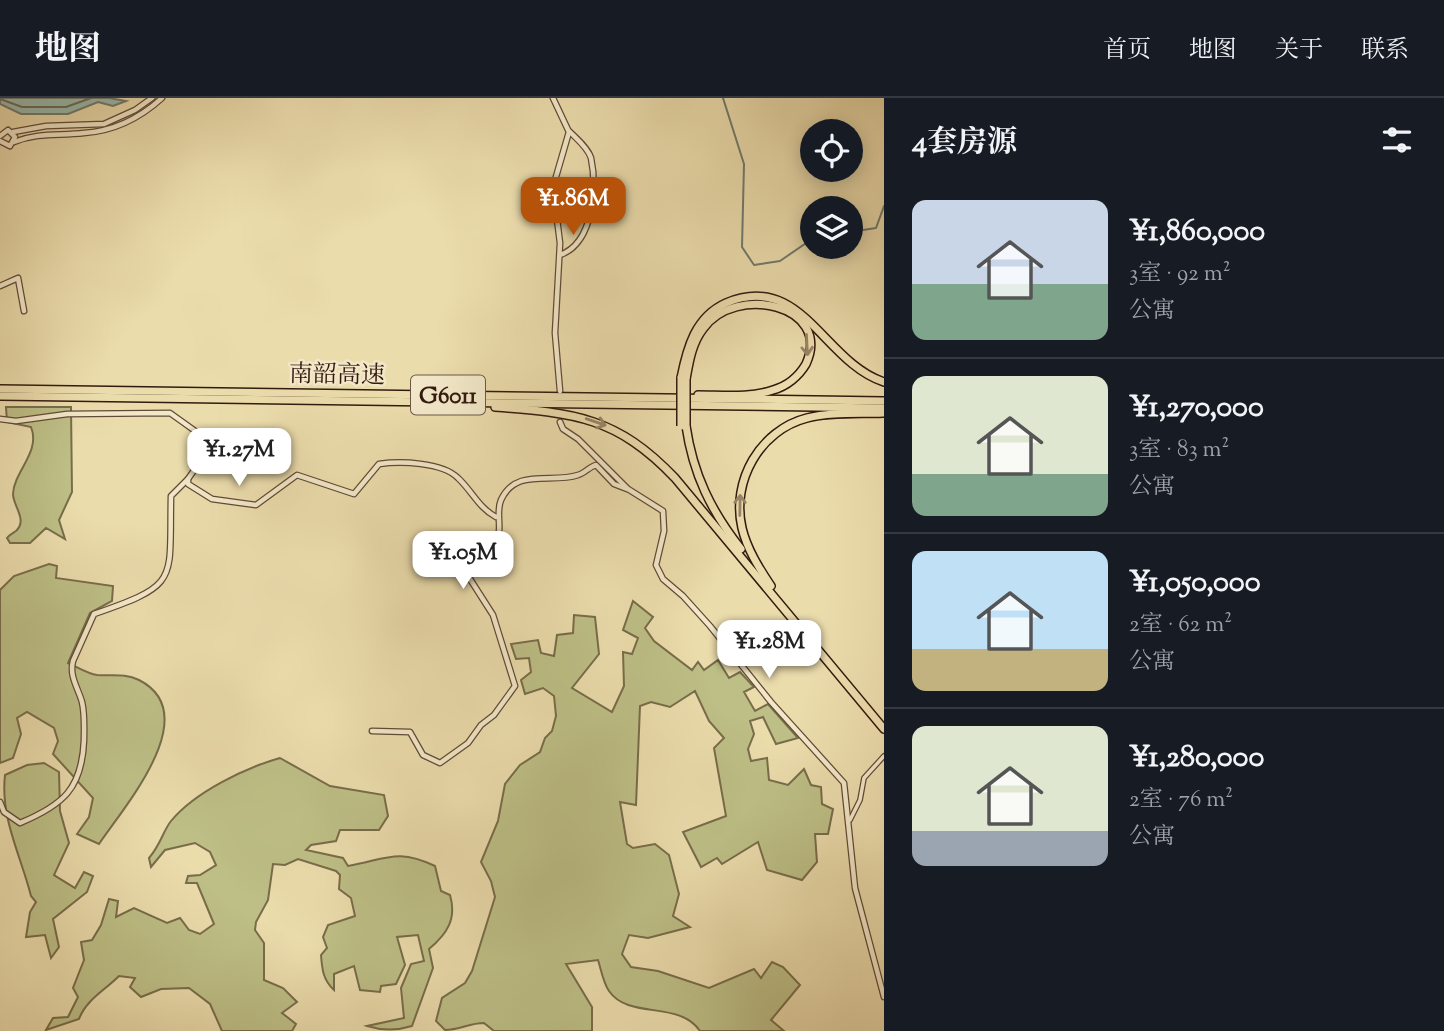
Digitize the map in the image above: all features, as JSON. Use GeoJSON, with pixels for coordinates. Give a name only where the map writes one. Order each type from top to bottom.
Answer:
{"type":"FeatureCollection","features":[{"type":"Feature","properties":{"kind":"highway"},"geometry":{"type":"LineString","coordinates":[[727,539],[695,484],[683,426],[683,379],[691,340],[700,324],[722,305],[752,296],[783,302],[796,309],[857,368],[884,382]]}},
{"type":"Feature","properties":{"kind":"highway"},"geometry":{"type":"LineString","coordinates":[[585,397],[736,395],[775,390],[789,383],[804,366],[809,356],[808,335],[803,325],[783,308],[769,304],[737,305],[722,311],[702,330],[683,379]]}},
{"type":"Feature","properties":{"kind":"highway","name":"南韶高速"},"geometry":{"type":"LineString","coordinates":[[0,389],[12,393],[884,411]]}},
{"type":"Feature","properties":{"kind":"highway","name":"南韶高速"},"geometry":{"type":"LineString","coordinates":[[0,396],[12,393],[884,401]]}},
{"type":"Feature","properties":{"kind":"highway"},"geometry":{"type":"LineString","coordinates":[[407,401],[557,412],[603,424],[643,447],[675,478],[884,729]]}},
{"type":"Feature","properties":{"kind":"highway"},"geometry":{"type":"LineString","coordinates":[[773,589],[752,557],[741,527],[741,489],[752,461],[773,435],[806,418],[884,411]]}},
{"type":"Feature","properties":{"kind":"highway"},"geometry":{"type":"LineString","coordinates":[[683,426],[708,501],[773,589],[884,723]]}},
{"type":"Feature","properties":{"kind":"street"},"geometry":{"type":"LineString","coordinates":[[1,132],[46,126],[104,124],[135,110],[152,98]]}},
{"type":"Feature","properties":{"kind":"street"},"geometry":{"type":"LineString","coordinates":[[0,141],[2,147],[47,133],[105,130],[134,118],[162,98]]}},
{"type":"Feature","properties":{"kind":"street"},"geometry":{"type":"LineString","coordinates":[[553,98],[569,132],[588,151],[593,188],[581,237],[568,252],[560,255]]}},
{"type":"Feature","properties":{"kind":"street"},"geometry":{"type":"LineString","coordinates":[[13,132],[14,142]]}},
{"type":"Feature","properties":{"kind":"street"},"geometry":{"type":"LineString","coordinates":[[560,391],[555,333],[560,255],[553,187],[569,132]]}},
{"type":"Feature","properties":{"kind":"street"},"geometry":{"type":"LineString","coordinates":[[0,286],[18,278],[24,311]]}},
{"type":"Feature","properties":{"kind":"street"},"geometry":{"type":"LineString","coordinates":[[0,419],[16,421],[66,414],[175,414],[198,433],[202,445],[202,458],[188,479],[171,496],[172,556],[162,583],[153,592],[94,614],[73,661],[71,669],[84,712],[83,763],[77,782],[61,802],[20,823],[4,812],[0,802]]}},
{"type":"Feature","properties":{"kind":"street"},"geometry":{"type":"LineString","coordinates":[[560,422],[563,429],[578,439],[628,489]]}},
{"type":"Feature","properties":{"kind":"street"},"geometry":{"type":"LineString","coordinates":[[188,479],[191,488],[205,496],[249,506],[256,505],[297,475],[354,494],[379,464],[421,464],[457,476],[475,499],[496,517]]}},
{"type":"Feature","properties":{"kind":"street"},"geometry":{"type":"LineString","coordinates":[[372,731],[410,732],[423,755],[440,763],[468,743],[510,693],[515,680],[499,629],[470,579],[474,558],[495,543],[499,536],[496,517],[507,491],[527,479],[580,475],[596,465],[614,484],[628,489],[663,511],[664,531],[656,565],[663,579],[683,596],[710,626],[771,702],[844,783],[850,820],[849,844],[855,888],[884,997]]}},
{"type":"Feature","properties":{"kind":"street"},"geometry":{"type":"LineString","coordinates":[[850,820],[860,800],[864,778],[884,756]]}},
{"type":"Feature","properties":{"kind":"green space"},"geometry":{"type":"Polygon","coordinates":[[[6,407],[71,407],[72,492],[59,520],[65,539],[46,528],[30,543],[10,543],[7,538],[16,531],[21,522],[13,494],[14,486],[30,453],[33,436],[31,427],[7,422],[6,407]]]}},
{"type":"Feature","properties":{"kind":"green space"},"geometry":{"type":"Polygon","coordinates":[[[49,564],[57,566],[56,578],[113,586],[112,601],[90,613],[68,663],[94,674],[139,680],[158,695],[164,715],[162,737],[153,761],[140,785],[99,844],[77,834],[89,817],[93,798],[53,754],[58,741],[54,728],[27,712],[17,718],[21,734],[13,758],[0,763],[0,590],[14,576],[49,564]]]}},
{"type":"Feature","properties":{"kind":"green space"},"geometry":{"type":"Polygon","coordinates":[[[633,601],[653,617],[645,628],[654,641],[692,670],[698,662],[704,670],[718,660],[729,678],[740,672],[754,687],[744,692],[755,711],[768,704],[798,738],[776,744],[763,717],[750,721],[754,734],[748,749],[751,761],[767,758],[769,780],[788,785],[804,769],[811,785],[821,787],[822,804],[833,809],[828,834],[815,834],[817,862],[802,880],[767,870],[758,842],[722,864],[717,858],[701,867],[683,832],[726,816],[714,748],[724,738],[709,721],[695,691],[670,707],[651,702],[640,706],[636,805],[620,802],[627,844],[633,848],[655,844],[669,855],[679,894],[673,916],[690,927],[648,938],[629,935],[622,954],[631,967],[658,971],[709,988],[754,969],[761,978],[772,962],[783,967],[800,985],[771,1020],[784,1031],[700,1031],[680,1016],[629,1005],[618,1000],[609,991],[598,960],[566,964],[592,1007],[592,1031],[494,1031],[484,1023],[445,1030],[436,1021],[442,998],[465,983],[472,971],[495,897],[491,881],[481,862],[498,821],[505,784],[520,765],[540,752],[545,738],[552,731],[556,716],[554,696],[543,688],[525,694],[521,680],[531,672],[529,658],[516,659],[511,644],[538,640],[541,653],[554,656],[557,635],[573,633],[574,615],[595,617],[599,654],[572,688],[612,712],[624,686],[623,652],[632,654],[638,638],[623,630],[633,601]]]}},
{"type":"Feature","properties":{"kind":"green space"},"geometry":{"type":"Polygon","coordinates":[[[280,758],[330,786],[384,795],[388,816],[379,830],[340,830],[336,841],[311,845],[306,850],[343,858],[348,866],[392,857],[411,857],[435,866],[441,891],[450,895],[451,919],[441,938],[429,949],[433,968],[412,1026],[390,1030],[367,1026],[404,1018],[401,988],[411,964],[424,961],[418,935],[397,937],[405,965],[396,984],[381,986],[380,992],[360,990],[354,966],[334,974],[334,990],[327,982],[323,970],[321,955],[327,948],[323,937],[328,925],[355,916],[351,898],[339,889],[340,875],[336,871],[298,859],[285,865],[273,864],[268,900],[256,922],[255,930],[264,943],[264,980],[283,988],[297,1002],[282,1013],[296,1024],[292,1031],[222,1031],[210,1004],[189,988],[161,989],[141,997],[130,987],[135,978],[119,976],[91,1001],[79,1019],[46,1030],[53,1018],[68,1017],[78,997],[73,988],[84,960],[81,942],[92,940],[101,925],[109,899],[118,901],[116,917],[134,908],[167,923],[180,918],[189,930],[200,934],[214,924],[197,883],[186,883],[188,876],[200,875],[216,865],[210,852],[195,843],[165,850],[151,867],[149,858],[171,821],[193,800],[236,775],[280,758]]]}},
{"type":"Feature","properties":{"kind":"green space"},"geometry":{"type":"Polygon","coordinates":[[[44,763],[59,772],[60,811],[69,843],[54,875],[75,888],[84,872],[93,876],[87,892],[53,919],[59,947],[51,958],[45,935],[26,937],[30,912],[36,902],[31,896],[12,837],[4,791],[5,775],[27,765],[44,763]]]}},
{"type":"Feature","properties":{"kind":"water"},"geometry":{"type":"Polygon","coordinates":[[[0,98],[109,98],[126,101],[113,106],[98,102],[68,114],[21,114],[0,104],[0,98]]]}},
{"type":"Feature","properties":{"kind":"waterway"},"geometry":{"type":"LineString","coordinates":[[723,98],[744,164],[742,247],[754,265],[780,261],[800,247]]}},
{"type":"Feature","properties":{"kind":"waterway"},"geometry":{"type":"LineString","coordinates":[[863,230],[876,228],[884,206]]}}]}
